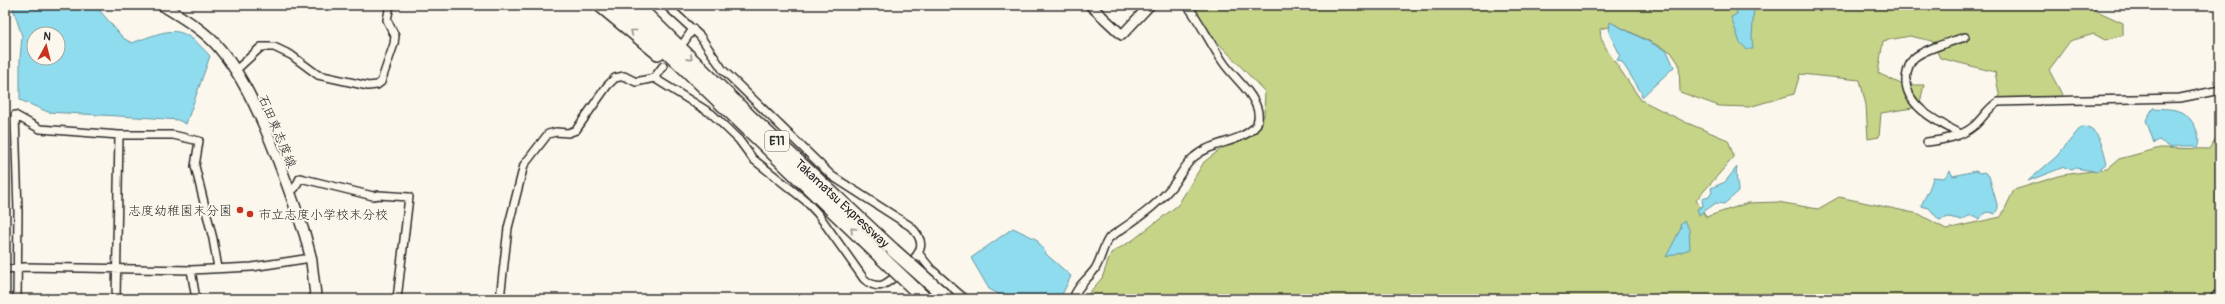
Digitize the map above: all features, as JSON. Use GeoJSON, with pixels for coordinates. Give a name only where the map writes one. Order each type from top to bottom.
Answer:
{"type":"FeatureCollection","features":[{"type":"Feature","properties":{"kind":"highway"},"geometry":{"type":"LineString","coordinates":[[600,5],[625,10],[655,38]]}},
{"type":"Feature","properties":{"kind":"highway","name":"Takamatsu Expressway"},"geometry":{"type":"LineString","coordinates":[[625,10],[738,121],[819,196],[925,299]]}},
{"type":"Feature","properties":{"kind":"highway","name":"Takamatsu Expressway"},"geometry":{"type":"LineString","coordinates":[[655,38],[748,115],[948,299]]}},
{"type":"Feature","properties":{"kind":"main road","name":"石田東志度線"},"geometry":{"type":"LineString","coordinates":[[168,7],[220,48],[249,95],[305,235],[311,258],[316,299]]}},
{"type":"Feature","properties":{"kind":"street"},"geometry":{"type":"LineString","coordinates":[[235,71],[261,47],[274,47],[291,55],[318,75],[368,86],[377,85],[381,82],[394,44],[395,36],[387,20],[390,5]]}},
{"type":"Feature","properties":{"kind":"street"},"geometry":{"type":"LineString","coordinates":[[654,78],[712,114],[739,140],[753,158],[806,201],[818,214],[864,279],[872,286],[882,286],[889,282],[919,254],[921,244],[918,233],[910,226],[832,176],[723,70],[693,29],[666,5]]}},
{"type":"Feature","properties":{"kind":"street"},"geometry":{"type":"LineString","coordinates":[[1090,5],[1122,35],[1150,5]]}},
{"type":"Feature","properties":{"kind":"street"},"geometry":{"type":"LineString","coordinates":[[1073,299],[1075,290],[1095,269],[1104,245],[1109,238],[1156,204],[1169,191],[1194,157],[1208,148],[1247,133],[1255,127],[1259,118],[1257,108],[1252,97],[1223,63],[1200,21],[1187,5]]}},
{"type":"Feature","properties":{"kind":"street"},"geometry":{"type":"LineString","coordinates":[[684,42],[693,29]]}},
{"type":"Feature","properties":{"kind":"street"},"geometry":{"type":"LineString","coordinates":[[1959,133],[1945,127],[1926,113],[1907,94],[1905,88],[1907,70],[1914,58],[1965,37]]}},
{"type":"Feature","properties":{"kind":"street"},"geometry":{"type":"LineString","coordinates":[[500,299],[508,228],[524,165],[548,134],[556,132],[568,133],[576,130],[607,86],[615,78],[624,76],[636,82],[654,78],[663,66]]}},
{"type":"Feature","properties":{"kind":"street"},"geometry":{"type":"LineString","coordinates":[[1927,142],[1948,139],[1973,127],[1992,105],[1998,102],[2180,98],[2220,90]]}},
{"type":"Feature","properties":{"kind":"street"},"geometry":{"type":"LineString","coordinates":[[17,299],[18,267],[15,115],[40,129],[119,135],[173,135],[199,141],[195,166],[213,239],[218,268]]}},
{"type":"Feature","properties":{"kind":"street"},"geometry":{"type":"LineString","coordinates":[[116,299],[119,135]]}},
{"type":"Feature","properties":{"kind":"street"},"geometry":{"type":"LineString","coordinates":[[289,192],[295,188],[300,178],[373,196],[409,197],[397,299]]}},
{"type":"Feature","properties":{"kind":"street"},"geometry":{"type":"LineString","coordinates":[[919,254],[931,269],[965,299]]}},
{"type":"Feature","properties":{"kind":"street"},"geometry":{"type":"LineString","coordinates":[[5,269],[18,267],[191,270],[252,267],[311,258]]}},
{"type":"Feature","properties":{"kind":"street"},"geometry":{"type":"LineString","coordinates":[[191,270],[196,299]]}},
{"type":"Feature","properties":{"kind":"green space"},"geometry":{"type":"Polygon","coordinates":[[[1187,5],[2084,5],[2123,23],[2123,35],[2105,40],[2094,34],[2070,41],[2049,70],[2064,98],[2001,104],[1995,72],[1940,58],[1932,41],[1910,36],[1883,41],[1878,73],[1903,85],[1924,85],[1919,107],[1881,113],[1879,137],[1868,139],[1866,105],[1860,80],[1800,74],[1794,94],[1749,107],[1719,106],[1680,92],[1679,64],[1671,52],[1616,25],[1600,29],[1601,38],[1608,52],[1641,100],[1685,122],[1728,140],[1734,157],[1696,200],[1706,217],[1748,203],[1778,202],[1818,209],[1839,197],[1919,214],[1946,229],[2001,217],[2014,190],[2062,175],[2107,169],[2119,159],[2160,148],[2209,149],[2218,135],[2220,135],[2220,299],[1084,299],[1102,278],[1111,253],[1133,240],[1178,205],[1204,162],[1264,116],[1265,92],[1206,30],[1187,5]]]}},
{"type":"Feature","properties":{"kind":"water"},"geometry":{"type":"Polygon","coordinates":[[[12,5],[95,5],[123,38],[132,43],[166,32],[182,33],[200,45],[210,56],[186,124],[178,120],[48,112],[20,100],[20,59],[22,36],[12,5]]]}},
{"type":"Feature","properties":{"kind":"water"},"geometry":{"type":"Polygon","coordinates":[[[1743,5],[1754,5],[1752,39],[1753,49],[1747,49],[1740,43],[1731,17],[1737,14],[1736,7],[1743,7],[1743,5]]]}},
{"type":"Feature","properties":{"kind":"water"},"geometry":{"type":"Polygon","coordinates":[[[1610,22],[1667,51],[1674,67],[1642,97],[1641,92],[1622,62],[1617,60],[1620,55],[1609,32],[1610,22]]]}},
{"type":"Feature","properties":{"kind":"water"},"geometry":{"type":"Polygon","coordinates":[[[2153,108],[2175,110],[2186,115],[2190,119],[2198,134],[2199,140],[2196,149],[2194,146],[2176,146],[2170,148],[2159,140],[2154,143],[2146,120],[2153,108]]]}},
{"type":"Feature","properties":{"kind":"water"},"geometry":{"type":"Polygon","coordinates":[[[2081,127],[2093,131],[2097,135],[2102,145],[2107,163],[2096,172],[2076,168],[2072,170],[2064,167],[2028,181],[2057,156],[2081,127]]]}},
{"type":"Feature","properties":{"kind":"water"},"geometry":{"type":"Polygon","coordinates":[[[1737,167],[1736,174],[1738,192],[1724,204],[1716,203],[1699,215],[1697,209],[1703,206],[1702,199],[1709,197],[1712,192],[1711,188],[1725,182],[1737,167]]]}},
{"type":"Feature","properties":{"kind":"water"},"geometry":{"type":"Polygon","coordinates":[[[1950,171],[1953,176],[1975,171],[1980,173],[1984,172],[1989,176],[1998,208],[1995,214],[1989,212],[1984,213],[1980,219],[1975,216],[1971,216],[1962,220],[1949,217],[1939,220],[1929,208],[1921,206],[1933,177],[1944,178],[1950,171]]]}},
{"type":"Feature","properties":{"kind":"water"},"geometry":{"type":"Polygon","coordinates":[[[1684,221],[1689,229],[1690,249],[1666,257],[1681,228],[1680,225],[1684,221]]]}},
{"type":"Feature","properties":{"kind":"water"},"geometry":{"type":"Polygon","coordinates":[[[1013,228],[1036,239],[1047,255],[1071,276],[1060,299],[1008,299],[989,289],[971,258],[1013,228]]]}},
{"type":"Feature","properties":{"kind":"place","name":"志度幼稚園末分園"},"geometry":{"type":"Point","coordinates":[240,210]}},
{"type":"Feature","properties":{"kind":"place","name":"市立志度小学校末分校"},"geometry":{"type":"Point","coordinates":[250,214]}}]}
